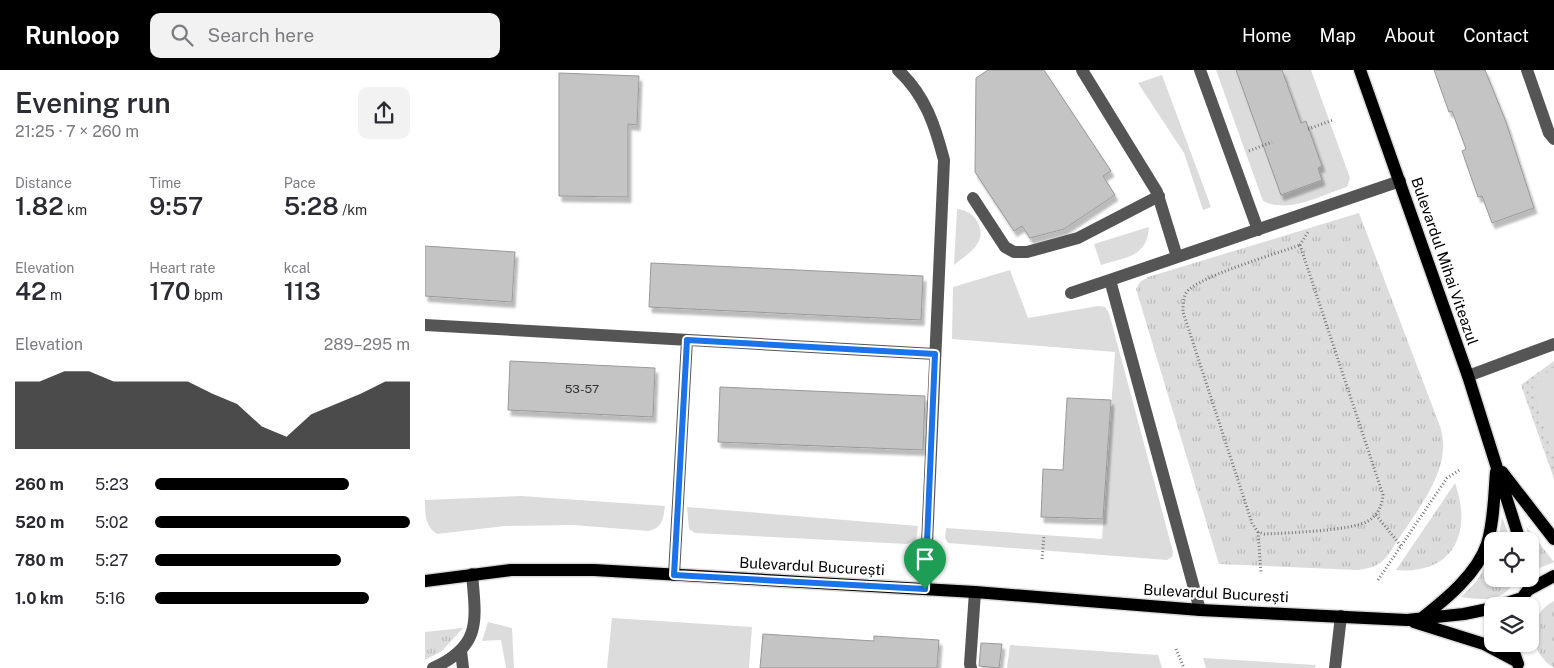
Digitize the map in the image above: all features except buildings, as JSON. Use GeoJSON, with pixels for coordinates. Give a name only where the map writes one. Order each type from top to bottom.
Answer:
{"type":"FeatureCollection","features":[{"type":"Feature","properties":{"kind":"main road","name":"Bulevardul Mihai Viteazul"},"geometry":{"type":"LineString","coordinates":[[1360,70],[1468,376],[1517,532]]}},
{"type":"Feature","properties":{"kind":"main road","name":"Bulevardul Mihai Viteazul"},"geometry":{"type":"LineString","coordinates":[[1497,464],[1554,539]]}},
{"type":"Feature","properties":{"kind":"main road"},"geometry":{"type":"LineString","coordinates":[[1422,619],[1461,583],[1475,565],[1487,544],[1497,464]]}},
{"type":"Feature","properties":{"kind":"main road","name":"Bulevardul București"},"geometry":{"type":"LineString","coordinates":[[425,581],[472,574],[561,569],[975,592],[1200,610],[1407,620],[1484,609]]}},
{"type":"Feature","properties":{"kind":"main road"},"geometry":{"type":"LineString","coordinates":[[1523,593],[1554,576]]}},
{"type":"Feature","properties":{"kind":"main road","name":"Bulevardul București"},"geometry":{"type":"LineString","coordinates":[[1407,620],[1484,644],[1518,664]]}},
{"type":"Feature","properties":{"kind":"main road"},"geometry":{"type":"LineString","coordinates":[[1514,652],[1518,664]]}},
{"type":"Feature","properties":{"kind":"street"},"geometry":{"type":"LineString","coordinates":[[898,70],[912,83],[933,120],[944,160],[925,589]]}},
{"type":"Feature","properties":{"kind":"street"},"geometry":{"type":"LineString","coordinates":[[1082,70],[1159,196],[1177,257]]}},
{"type":"Feature","properties":{"kind":"street"},"geometry":{"type":"LineString","coordinates":[[1200,70],[1258,230]]}},
{"type":"Feature","properties":{"kind":"street"},"geometry":{"type":"LineString","coordinates":[[1527,70],[1549,133],[1554,139]]}},
{"type":"Feature","properties":{"kind":"street"},"geometry":{"type":"LineString","coordinates":[[1071,293],[1400,181]]}},
{"type":"Feature","properties":{"kind":"street"},"geometry":{"type":"LineString","coordinates":[[973,198],[1005,247],[1014,252],[1027,252],[1078,238],[1159,196]]}},
{"type":"Feature","properties":{"kind":"street"},"geometry":{"type":"LineString","coordinates":[[1110,280],[1200,610]]}},
{"type":"Feature","properties":{"kind":"street"},"geometry":{"type":"LineString","coordinates":[[425,325],[935,354]]}},
{"type":"Feature","properties":{"kind":"street"},"geometry":{"type":"LineString","coordinates":[[674,575],[687,340]]}},
{"type":"Feature","properties":{"kind":"street"},"geometry":{"type":"LineString","coordinates":[[1468,376],[1554,344]]}},
{"type":"Feature","properties":{"kind":"street"},"geometry":{"type":"LineString","coordinates":[[433,668],[461,651],[474,631],[475,615],[472,574]]}},
{"type":"Feature","properties":{"kind":"street"},"geometry":{"type":"LineString","coordinates":[[969,667],[975,592]]}},
{"type":"Feature","properties":{"kind":"street"},"geometry":{"type":"LineString","coordinates":[[1335,668],[1341,616]]}},
{"type":"Feature","properties":{"kind":"street"},"geometry":{"type":"LineString","coordinates":[[461,651],[463,668]]}},
{"type":"Feature","properties":{"kind":"path"},"geometry":{"type":"LineString","coordinates":[[1309,129],[1333,120]]}},
{"type":"Feature","properties":{"kind":"path"},"geometry":{"type":"LineString","coordinates":[[1232,157],[1272,142]]}},
{"type":"Feature","properties":{"kind":"path"},"geometry":{"type":"LineString","coordinates":[[1258,532],[1271,534],[1357,526],[1376,515],[1382,505],[1383,495],[1300,244],[1201,281],[1185,294],[1183,303],[1183,312],[1225,441],[1252,523],[1258,532],[1261,573]]}},
{"type":"Feature","properties":{"kind":"path"},"geometry":{"type":"LineString","coordinates":[[1378,580],[1447,478],[1461,470]]}},
{"type":"Feature","properties":{"kind":"path"},"geometry":{"type":"LineString","coordinates":[[1376,515],[1401,546]]}},
{"type":"Feature","properties":{"kind":"path"},"geometry":{"type":"LineString","coordinates":[[1042,559],[1044,536]]}},
{"type":"Feature","properties":{"kind":"path"},"geometry":{"type":"LineString","coordinates":[[1176,649],[1184,668]]}},
{"type":"Feature","properties":{"kind":"green space"},"geometry":{"type":"Polygon","coordinates":[[[1216,70],[1311,70],[1350,178],[1347,187],[1294,204],[1283,205],[1263,201],[1216,70]]]}},
{"type":"Feature","properties":{"kind":"green space"},"geometry":{"type":"Polygon","coordinates":[[[1162,75],[1211,207],[1203,210],[1184,153],[1138,83],[1162,75]]]}},
{"type":"Feature","properties":{"kind":"green space"},"geometry":{"type":"Polygon","coordinates":[[[957,209],[966,211],[973,216],[980,228],[981,235],[976,246],[954,265],[957,209]]]}},
{"type":"Feature","properties":{"kind":"green space"},"geometry":{"type":"Polygon","coordinates":[[[1359,213],[1441,429],[1443,449],[1437,476],[1422,504],[1388,555],[1375,566],[1358,570],[1219,564],[1136,289],[1140,282],[1148,277],[1359,213]]]}},
{"type":"Feature","properties":{"kind":"green space"},"geometry":{"type":"Polygon","coordinates":[[[1149,227],[1144,245],[1139,251],[1126,258],[1101,265],[1094,244],[1149,227]]]}},
{"type":"Feature","properties":{"kind":"green space"},"geometry":{"type":"Polygon","coordinates":[[[1010,270],[1028,318],[1098,306],[1105,307],[1109,313],[1173,552],[1172,557],[1167,560],[948,543],[945,538],[946,528],[1102,539],[1115,352],[952,339],[953,287],[1010,270]]]}},
{"type":"Feature","properties":{"kind":"green space"},"geometry":{"type":"Polygon","coordinates":[[[1554,361],[1554,479],[1521,385],[1554,361]]]}},
{"type":"Feature","properties":{"kind":"green space"},"geometry":{"type":"Polygon","coordinates":[[[1554,367],[1554,456],[1532,389],[1538,380],[1554,367]]]}},
{"type":"Feature","properties":{"kind":"green space"},"geometry":{"type":"Polygon","coordinates":[[[1455,483],[1460,501],[1461,518],[1459,534],[1454,547],[1444,558],[1432,566],[1416,570],[1396,570],[1455,483]]]}},
{"type":"Feature","properties":{"kind":"green space"},"geometry":{"type":"Polygon","coordinates":[[[521,496],[665,506],[660,525],[649,531],[573,525],[505,526],[437,534],[428,524],[425,511],[425,500],[521,496]]]}},
{"type":"Feature","properties":{"kind":"green space"},"geometry":{"type":"Polygon","coordinates":[[[687,507],[918,526],[916,541],[907,544],[695,533],[689,529],[687,507]]]}},
{"type":"Feature","properties":{"kind":"green space"},"geometry":{"type":"Polygon","coordinates":[[[1502,517],[1508,532],[1500,532],[1502,517]]]}},
{"type":"Feature","properties":{"kind":"green space"},"geometry":{"type":"Polygon","coordinates":[[[1539,543],[1554,562],[1539,568],[1539,543]]]}},
{"type":"Feature","properties":{"kind":"green space"},"geometry":{"type":"Polygon","coordinates":[[[1484,568],[1484,587],[1511,587],[1496,597],[1477,599],[1461,597],[1476,582],[1484,568]]]}},
{"type":"Feature","properties":{"kind":"green space"},"geometry":{"type":"Polygon","coordinates":[[[1554,601],[1554,668],[1545,661],[1539,652],[1539,615],[1545,607],[1554,601]]]}},
{"type":"Feature","properties":{"kind":"green space"},"geometry":{"type":"Polygon","coordinates":[[[612,618],[752,627],[749,668],[607,668],[612,618]]]}},
{"type":"Feature","properties":{"kind":"green space"},"geometry":{"type":"Polygon","coordinates":[[[488,622],[512,628],[514,668],[506,668],[501,640],[482,641],[488,622]]]}},
{"type":"Feature","properties":{"kind":"green space"},"geometry":{"type":"Polygon","coordinates":[[[463,628],[442,651],[425,660],[425,632],[463,628]]]}},
{"type":"Feature","properties":{"kind":"green space"},"geometry":{"type":"Polygon","coordinates":[[[1010,645],[1158,655],[1162,668],[1007,668],[1010,645]]]}},
{"type":"Feature","properties":{"kind":"green space"},"geometry":{"type":"Polygon","coordinates":[[[1203,658],[1316,665],[1315,668],[1206,668],[1203,658]]]}},
{"type":"Feature","properties":{"kind":"route"},"geometry":{"type":"LineString","coordinates":[[687,340],[935,354],[925,589],[674,575],[687,340]]}}]}
